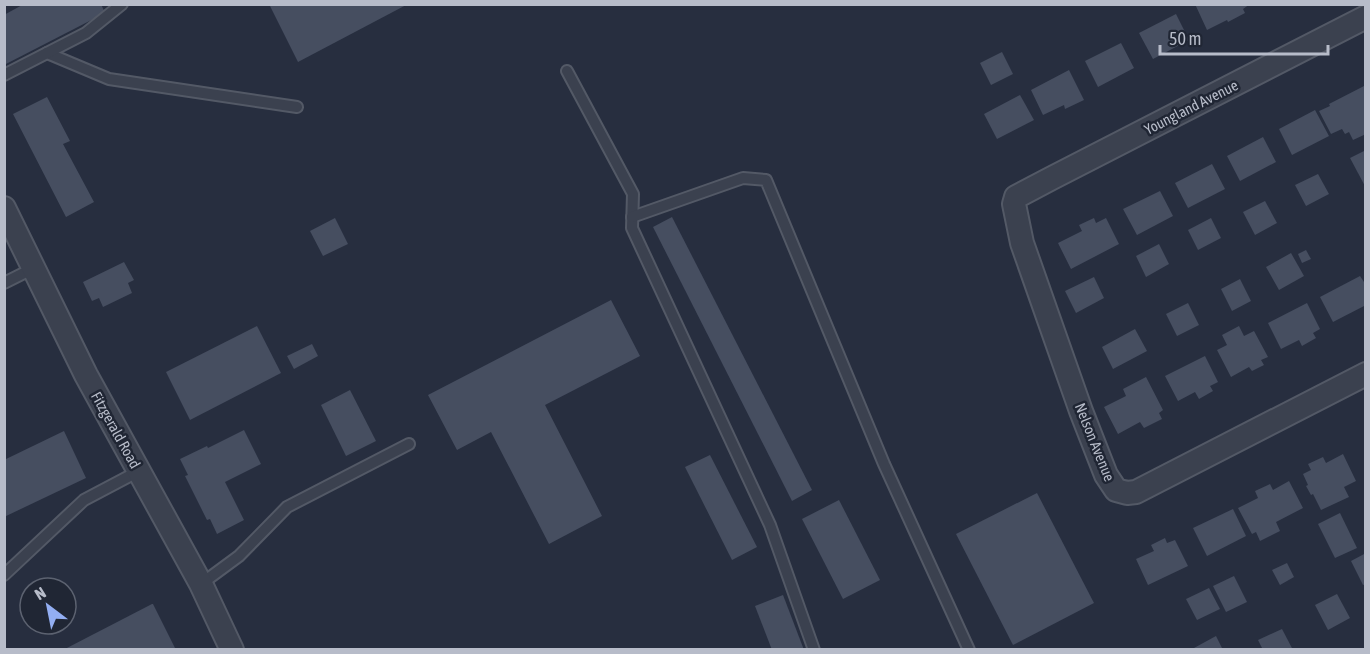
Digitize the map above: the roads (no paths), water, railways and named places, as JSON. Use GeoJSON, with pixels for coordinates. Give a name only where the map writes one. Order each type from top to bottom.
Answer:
{"type":"FeatureCollection","features":[{"type":"Feature","properties":{"kind":"street","name":"Youngland Avenue"},"geometry":{"type":"LineString","coordinates":[[1016,197],[1365,17]]}},
{"type":"Feature","properties":{"kind":"street","name":"Nelson Avenue"},"geometry":{"type":"LineString","coordinates":[[1016,197],[1014,204],[1022,243],[1106,475],[1116,490],[1127,493],[1136,492],[1365,374]]}},
{"type":"Feature","properties":{"kind":"street","name":"Fitzgerald Road"},"geometry":{"type":"LineString","coordinates":[[4,208],[86,375],[201,584],[232,650]]}},
{"type":"Feature","properties":{"kind":"lane"},"geometry":{"type":"LineString","coordinates":[[4,75],[86,33],[123,4]]}},
{"type":"Feature","properties":{"kind":"lane"},"geometry":{"type":"LineString","coordinates":[[47,53],[109,79],[297,107]]}},
{"type":"Feature","properties":{"kind":"lane"},"geometry":{"type":"LineString","coordinates":[[567,71],[633,194],[632,228],[770,525],[814,650]]}},
{"type":"Feature","properties":{"kind":"lane"},"geometry":{"type":"LineString","coordinates":[[632,217],[743,178],[765,180],[884,464],[969,650]]}},
{"type":"Feature","properties":{"kind":"lane"},"geometry":{"type":"LineString","coordinates":[[4,283],[34,268]]}},
{"type":"Feature","properties":{"kind":"lane"},"geometry":{"type":"LineString","coordinates":[[201,584],[239,556],[287,507],[410,444]]}},
{"type":"Feature","properties":{"kind":"lane"},"geometry":{"type":"LineString","coordinates":[[4,575],[84,500],[139,471]]}}]}
